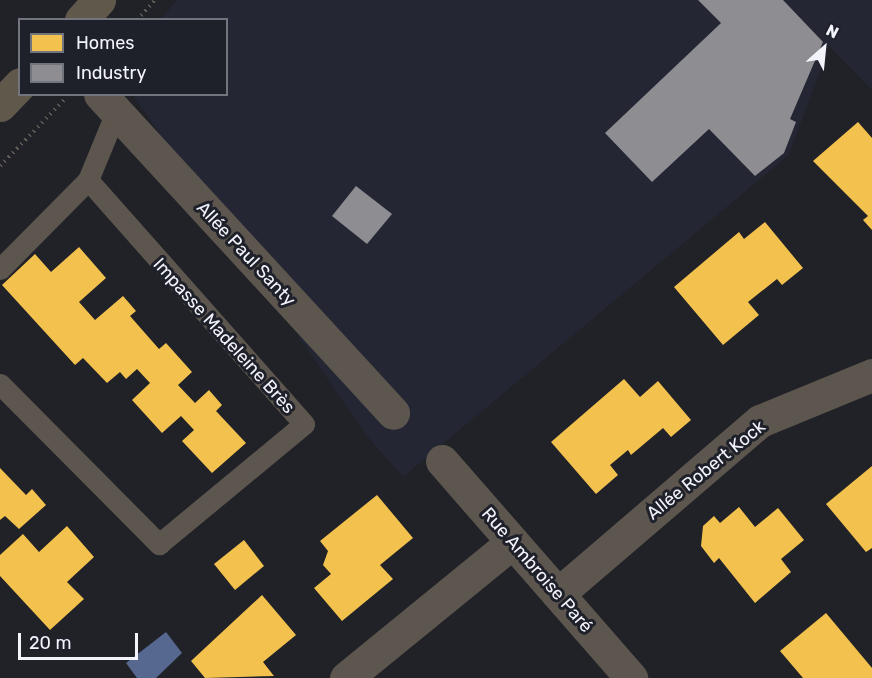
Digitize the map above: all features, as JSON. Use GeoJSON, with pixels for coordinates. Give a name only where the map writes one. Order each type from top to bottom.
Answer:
{"type":"FeatureCollection","features":[{"type":"Feature","properties":{"kind":"main road"},"geometry":{"type":"LineString","coordinates":[[83,18],[99,0]]}},
{"type":"Feature","properties":{"kind":"street","name":"Allée Paul Santy"},"geometry":{"type":"LineString","coordinates":[[108,103],[393,413]]}},
{"type":"Feature","properties":{"kind":"street","name":"Allée Robert Kock"},"geometry":{"type":"LineString","coordinates":[[558,594],[760,421],[872,375]]}},
{"type":"Feature","properties":{"kind":"street","name":"Rue Ambroise Paré"},"geometry":{"type":"LineString","coordinates":[[442,461],[631,678]]}},
{"type":"Feature","properties":{"kind":"street"},"geometry":{"type":"LineString","coordinates":[[346,678],[513,542]]}},
{"type":"Feature","properties":{"kind":"lane"},"geometry":{"type":"LineString","coordinates":[[0,269],[88,180],[108,103]]}},
{"type":"Feature","properties":{"kind":"lane","name":"Impasse Madeleine Brès"},"geometry":{"type":"LineString","coordinates":[[0,384],[159,544],[304,424],[88,180]]}},
{"type":"Feature","properties":{"kind":"path"},"geometry":{"type":"LineString","coordinates":[[139,18],[155,0]]}},
{"type":"Feature","properties":{"kind":"path"},"geometry":{"type":"LineString","coordinates":[[0,166],[68,96]]}},
{"type":"Feature","properties":{"kind":"shaded area"},"geometry":{"type":"Polygon","coordinates":[[[177,0],[872,0],[872,90],[829,46],[789,155],[403,477],[367,436],[134,96],[228,96],[228,18],[162,18],[177,0]]]}},
{"type":"Feature","properties":{"kind":"water"},"geometry":{"type":"Polygon","coordinates":[[[166,632],[182,653],[156,678],[137,678],[126,663],[166,632]]]}},
{"type":"Feature","properties":{"kind":"building: Homes"},"geometry":{"type":"Polygon","coordinates":[[[858,122],[872,138],[872,230],[863,220],[868,216],[813,161],[858,122]]]}},
{"type":"Feature","properties":{"kind":"building: Homes"},"geometry":{"type":"Polygon","coordinates":[[[765,222],[803,268],[782,285],[777,279],[748,302],[759,315],[723,345],[674,287],[739,232],[744,239],[765,222]]]}},
{"type":"Feature","properties":{"kind":"building: Homes"},"geometry":{"type":"Polygon","coordinates":[[[79,247],[106,278],[79,302],[95,320],[123,296],[136,311],[130,316],[159,349],[166,343],[192,372],[178,385],[195,403],[209,390],[222,405],[216,411],[246,443],[212,473],[182,441],[194,430],[181,416],[162,433],[132,400],[150,383],[137,369],[126,379],[120,372],[107,383],[83,358],[75,365],[2,285],[35,254],[51,272],[79,247]]]}},
{"type":"Feature","properties":{"kind":"building: Homes"},"geometry":{"type":"Polygon","coordinates":[[[624,379],[640,397],[658,381],[691,420],[671,437],[663,428],[631,455],[628,450],[610,465],[618,475],[596,494],[551,442],[624,379]]]}},
{"type":"Feature","properties":{"kind":"building: Homes"},"geometry":{"type":"Polygon","coordinates":[[[872,466],[872,548],[866,552],[826,504],[872,466]]]}},
{"type":"Feature","properties":{"kind":"building: Homes"},"geometry":{"type":"Polygon","coordinates":[[[0,468],[26,495],[32,489],[46,505],[19,529],[5,516],[0,520],[0,468]]]}},
{"type":"Feature","properties":{"kind":"building: Homes"},"geometry":{"type":"Polygon","coordinates":[[[377,495],[413,538],[380,565],[393,579],[342,621],[314,588],[331,574],[323,565],[328,551],[320,541],[377,495]]]}},
{"type":"Feature","properties":{"kind":"building: Homes"},"geometry":{"type":"Polygon","coordinates":[[[739,507],[755,527],[778,508],[804,540],[781,559],[791,572],[755,603],[719,558],[714,563],[701,546],[703,526],[714,516],[720,523],[739,507]]]}},
{"type":"Feature","properties":{"kind":"building: Homes"},"geometry":{"type":"Polygon","coordinates":[[[67,526],[94,557],[67,582],[84,599],[50,630],[0,576],[0,555],[23,534],[39,552],[67,526]]]}},
{"type":"Feature","properties":{"kind":"building: Homes"},"geometry":{"type":"Polygon","coordinates":[[[244,540],[264,566],[235,590],[214,564],[244,540]]]}},
{"type":"Feature","properties":{"kind":"building: Homes"},"geometry":{"type":"Polygon","coordinates":[[[262,595],[296,635],[263,662],[274,676],[205,678],[191,661],[262,595]]]}},
{"type":"Feature","properties":{"kind":"building: Homes"},"geometry":{"type":"Polygon","coordinates":[[[826,613],[872,668],[872,678],[803,678],[780,651],[826,613]]]}},
{"type":"Feature","properties":{"kind":"building: Industry"},"geometry":{"type":"Polygon","coordinates":[[[698,0],[783,0],[823,42],[790,119],[796,122],[784,153],[755,176],[709,129],[652,182],[605,133],[721,23],[698,0]]]}},
{"type":"Feature","properties":{"kind":"building: Industry"},"geometry":{"type":"Polygon","coordinates":[[[356,186],[392,214],[367,244],[332,216],[356,186]]]}}]}
